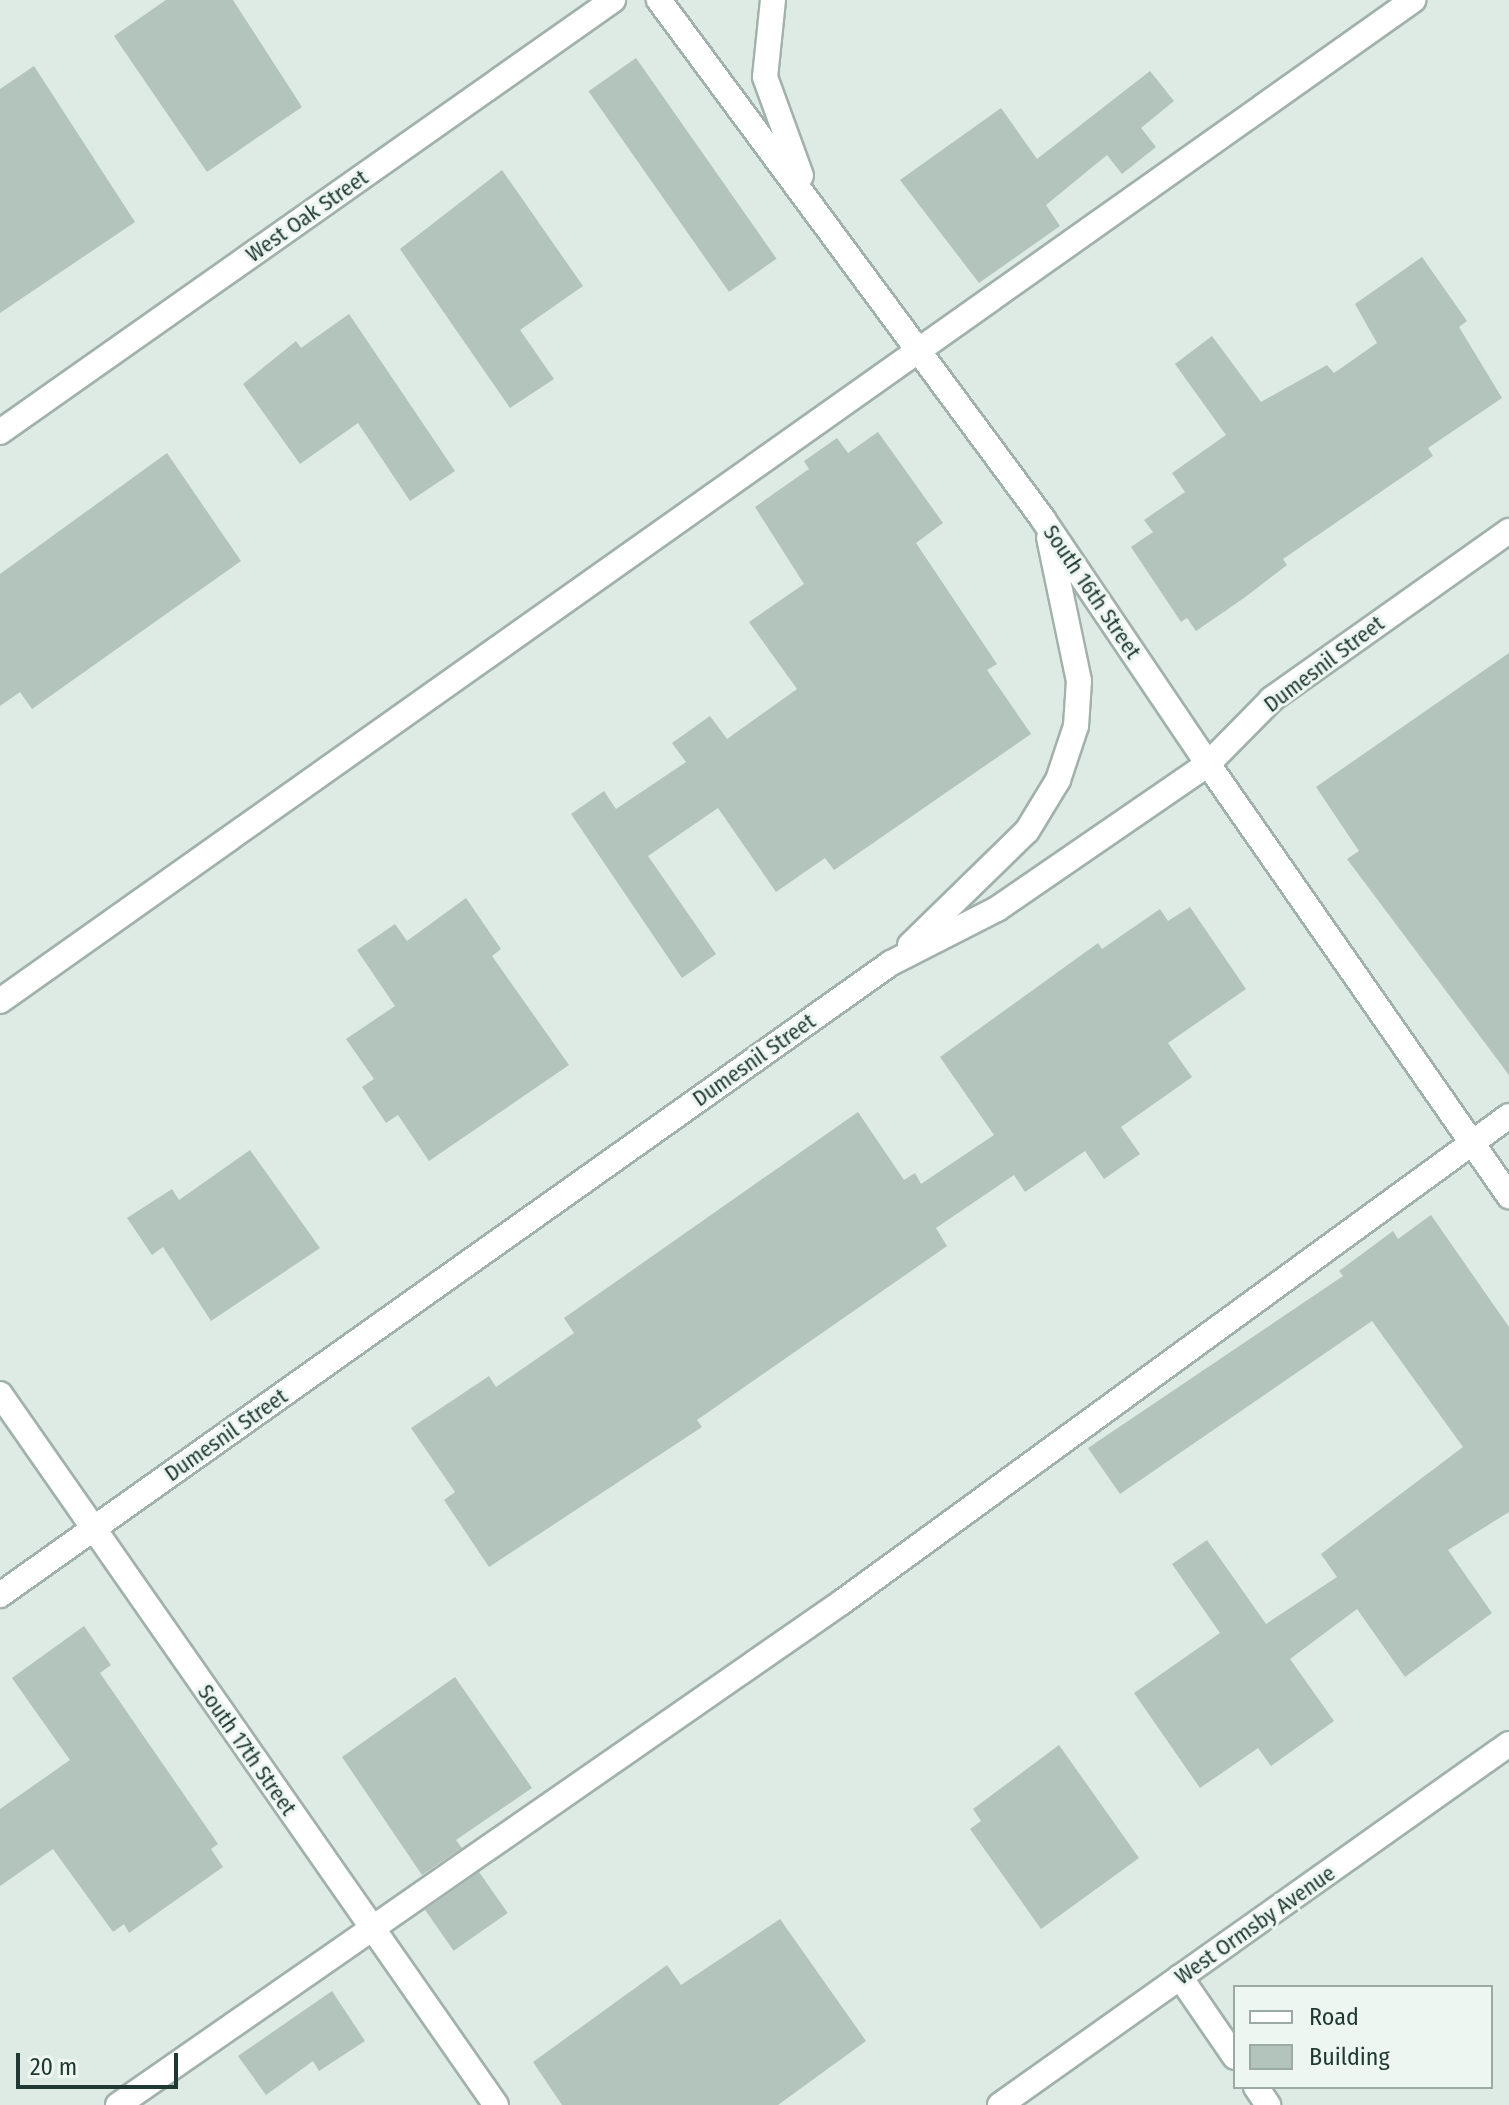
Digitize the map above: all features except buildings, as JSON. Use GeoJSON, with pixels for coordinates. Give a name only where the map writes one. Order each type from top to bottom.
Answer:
{"type":"FeatureCollection","features":[{"type":"Feature","properties":{"kind":"main road","name":"West Oak Street"},"geometry":{"type":"LineString","coordinates":[[0,432],[613,0]]}},
{"type":"Feature","properties":{"kind":"main road","name":"South 16th Street"},"geometry":{"type":"LineString","coordinates":[[659,0],[719,91],[806,189],[1043,519],[1208,764],[1509,1196]]}},
{"type":"Feature","properties":{"kind":"main road"},"geometry":{"type":"LineString","coordinates":[[773,0],[765,77],[806,189]]}},
{"type":"Feature","properties":{"kind":"main road"},"geometry":{"type":"LineString","coordinates":[[0,1001],[1413,0]]}},
{"type":"Feature","properties":{"kind":"main road"},"geometry":{"type":"LineString","coordinates":[[891,963],[1027,831],[1058,780],[1076,726],[1079,681],[1043,519]]}},
{"type":"Feature","properties":{"kind":"main road","name":"Dumesnil Street"},"geometry":{"type":"LineString","coordinates":[[0,1595],[891,963],[997,909],[1208,764],[1272,699],[1509,531]]}},
{"type":"Feature","properties":{"kind":"main road"},"geometry":{"type":"LineString","coordinates":[[118,2105],[842,1602],[1509,1116]]}},
{"type":"Feature","properties":{"kind":"main road","name":"South 17th Street"},"geometry":{"type":"LineString","coordinates":[[0,1394],[496,2105]]}},
{"type":"Feature","properties":{"kind":"main road","name":"West Ormsby Avenue"},"geometry":{"type":"LineString","coordinates":[[1000,2105],[1509,1744]]}},
{"type":"Feature","properties":{"kind":"main road"},"geometry":{"type":"LineString","coordinates":[[1180,1977],[1233,2054]]}}]}
